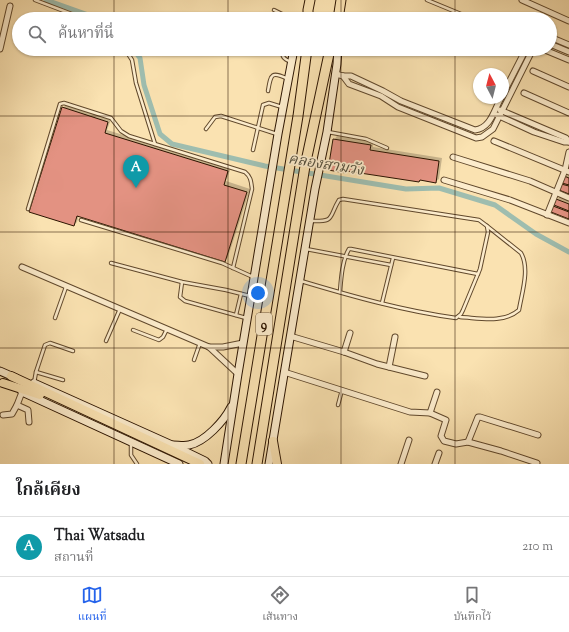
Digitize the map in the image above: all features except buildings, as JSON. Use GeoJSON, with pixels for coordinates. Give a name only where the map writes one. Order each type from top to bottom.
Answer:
{"type":"FeatureCollection","features":[{"type":"Feature","properties":{"kind":"highway"},"geometry":{"type":"LineString","coordinates":[[308,12],[310,0]]}},
{"type":"Feature","properties":{"kind":"highway"},"geometry":{"type":"LineString","coordinates":[[339,12],[341,0]]}},
{"type":"Feature","properties":{"kind":"highway","name":"9"},"geometry":{"type":"LineString","coordinates":[[241,464],[307,56]]}},
{"type":"Feature","properties":{"kind":"highway","name":"9"},"geometry":{"type":"LineString","coordinates":[[257,464],[305,166],[329,56]]}},
{"type":"Feature","properties":{"kind":"main road"},"geometry":{"type":"LineString","coordinates":[[224,464],[278,134],[292,56]]}},
{"type":"Feature","properties":{"kind":"main road"},"geometry":{"type":"LineString","coordinates":[[269,464],[315,189],[327,132],[337,56]]}},
{"type":"Feature","properties":{"kind":"main road"},"geometry":{"type":"LineString","coordinates":[[0,371],[192,464]]}},
{"type":"Feature","properties":{"kind":"main road"},"geometry":{"type":"LineString","coordinates":[[11,376],[34,383],[172,444],[208,464]]}},
{"type":"Feature","properties":{"kind":"main road"},"geometry":{"type":"LineString","coordinates":[[2,382],[45,397],[200,464]]}},
{"type":"Feature","properties":{"kind":"main road"},"geometry":{"type":"LineString","coordinates":[[2,382],[179,464]]}},
{"type":"Feature","properties":{"kind":"main road"},"geometry":{"type":"LineString","coordinates":[[172,444],[190,445],[209,434],[222,422],[234,402]]}},
{"type":"Feature","properties":{"kind":"main road"},"geometry":{"type":"LineString","coordinates":[[273,441],[277,464]]}},
{"type":"Feature","properties":{"kind":"street"},"geometry":{"type":"LineString","coordinates":[[522,0],[549,12]]}},
{"type":"Feature","properties":{"kind":"street"},"geometry":{"type":"LineString","coordinates":[[0,49],[10,6]]}},
{"type":"Feature","properties":{"kind":"street"},"geometry":{"type":"LineString","coordinates":[[557,16],[569,21]]}},
{"type":"Feature","properties":{"kind":"street"},"geometry":{"type":"LineString","coordinates":[[557,40],[569,45]]}},
{"type":"Feature","properties":{"kind":"street"},"geometry":{"type":"LineString","coordinates":[[557,47],[569,52]]}},
{"type":"Feature","properties":{"kind":"street"},"geometry":{"type":"LineString","coordinates":[[557,55],[569,60]]}},
{"type":"Feature","properties":{"kind":"street"},"geometry":{"type":"LineString","coordinates":[[509,82],[522,56]]}},
{"type":"Feature","properties":{"kind":"street"},"geometry":{"type":"LineString","coordinates":[[343,76],[349,84],[381,96],[406,111],[476,138],[488,134],[493,129],[529,56]]}},
{"type":"Feature","properties":{"kind":"street"},"geometry":{"type":"LineString","coordinates":[[534,71],[569,87]]}},
{"type":"Feature","properties":{"kind":"street"},"geometry":{"type":"LineString","coordinates":[[336,74],[351,76],[409,104],[475,130],[484,127],[494,114],[498,104]]}},
{"type":"Feature","properties":{"kind":"street"},"geometry":{"type":"LineString","coordinates":[[364,89],[366,83]]}},
{"type":"Feature","properties":{"kind":"street"},"geometry":{"type":"LineString","coordinates":[[524,93],[569,113]]}},
{"type":"Feature","properties":{"kind":"street"},"geometry":{"type":"LineString","coordinates":[[406,111],[409,104]]}},
{"type":"Feature","properties":{"kind":"street"},"geometry":{"type":"LineString","coordinates":[[496,108],[566,138],[569,142]]}},
{"type":"Feature","properties":{"kind":"street"},"geometry":{"type":"LineString","coordinates":[[494,114],[534,132],[564,142],[569,142]]}},
{"type":"Feature","properties":{"kind":"street"},"geometry":{"type":"LineString","coordinates":[[494,141],[567,171]]}},
{"type":"Feature","properties":{"kind":"street"},"geometry":{"type":"LineString","coordinates":[[547,214],[567,171],[569,152]]}},
{"type":"Feature","properties":{"kind":"street"},"geometry":{"type":"LineString","coordinates":[[453,157],[530,181],[569,198]]}},
{"type":"Feature","properties":{"kind":"street"},"geometry":{"type":"LineString","coordinates":[[444,180],[510,200],[569,224]]}},
{"type":"Feature","properties":{"kind":"street"},"geometry":{"type":"LineString","coordinates":[[22,267],[200,342],[209,347],[238,374]]}},
{"type":"Feature","properties":{"kind":"street"},"geometry":{"type":"LineString","coordinates":[[344,352],[350,332]]}},
{"type":"Feature","properties":{"kind":"street"},"geometry":{"type":"LineString","coordinates":[[290,336],[389,367],[425,376]]}},
{"type":"Feature","properties":{"kind":"street"},"geometry":{"type":"LineString","coordinates":[[389,367],[395,337]]}},
{"type":"Feature","properties":{"kind":"street"},"geometry":{"type":"LineString","coordinates":[[209,347],[223,347],[243,343]]}},
{"type":"Feature","properties":{"kind":"street"},"geometry":{"type":"LineString","coordinates":[[284,372],[410,412],[430,413],[446,420],[441,436],[443,440],[456,444],[468,442],[537,463]]}},
{"type":"Feature","properties":{"kind":"street"},"geometry":{"type":"LineString","coordinates":[[3,415],[12,414],[22,392]]}},
{"type":"Feature","properties":{"kind":"street"},"geometry":{"type":"LineString","coordinates":[[430,413],[437,392]]}},
{"type":"Feature","properties":{"kind":"street"},"geometry":{"type":"LineString","coordinates":[[17,405],[28,410],[28,422]]}},
{"type":"Feature","properties":{"kind":"street"},"geometry":{"type":"LineString","coordinates":[[468,442],[478,417],[538,435]]}},
{"type":"Feature","properties":{"kind":"street"},"geometry":{"type":"LineString","coordinates":[[401,464],[409,440]]}},
{"type":"Feature","properties":{"kind":"street"},"geometry":{"type":"LineString","coordinates":[[435,464],[439,453]]}},
{"type":"Feature","properties":{"kind":"lane"},"geometry":{"type":"LineString","coordinates":[[35,0],[67,12]]}},
{"type":"Feature","properties":{"kind":"lane"},"geometry":{"type":"LineString","coordinates":[[427,0],[456,12]]}},
{"type":"Feature","properties":{"kind":"lane"},"geometry":{"type":"LineString","coordinates":[[274,10],[278,12]]}},
{"type":"Feature","properties":{"kind":"lane"},"geometry":{"type":"LineString","coordinates":[[129,56],[132,60],[136,83],[155,144]]}},
{"type":"Feature","properties":{"kind":"lane"},"geometry":{"type":"LineString","coordinates":[[282,56],[291,63]]}},
{"type":"Feature","properties":{"kind":"lane"},"geometry":{"type":"LineString","coordinates":[[268,91],[271,77],[273,75],[278,74],[288,79]]}},
{"type":"Feature","properties":{"kind":"lane"},"geometry":{"type":"LineString","coordinates":[[28,209],[60,104],[64,103],[111,118],[121,131],[129,136],[245,172],[249,175],[252,189],[233,268]]}},
{"type":"Feature","properties":{"kind":"lane"},"geometry":{"type":"LineString","coordinates":[[253,150],[263,105],[269,103],[283,107]]}},
{"type":"Feature","properties":{"kind":"lane"},"geometry":{"type":"LineString","coordinates":[[206,129],[214,117],[217,116],[278,134]]}},
{"type":"Feature","properties":{"kind":"lane"},"geometry":{"type":"LineString","coordinates":[[327,132],[366,139],[387,148]]}},
{"type":"Feature","properties":{"kind":"lane"},"geometry":{"type":"LineString","coordinates":[[300,280],[340,292],[437,316],[501,319],[514,315],[519,310],[526,266],[524,258],[521,253],[484,223],[474,219],[343,199],[339,200],[327,221],[310,221]]}},
{"type":"Feature","properties":{"kind":"lane"},"geometry":{"type":"LineString","coordinates":[[81,220],[222,263],[255,278]]}},
{"type":"Feature","properties":{"kind":"lane"},"geometry":{"type":"LineString","coordinates":[[459,317],[478,274],[488,232],[487,226]]}},
{"type":"Feature","properties":{"kind":"lane"},"geometry":{"type":"LineString","coordinates":[[305,249],[391,265]]}},
{"type":"Feature","properties":{"kind":"lane"},"geometry":{"type":"LineString","coordinates":[[340,292],[347,251],[351,249],[478,274]]}},
{"type":"Feature","properties":{"kind":"lane"},"geometry":{"type":"LineString","coordinates":[[382,303],[392,258]]}},
{"type":"Feature","properties":{"kind":"lane"},"geometry":{"type":"LineString","coordinates":[[111,263],[182,282],[251,297]]}},
{"type":"Feature","properties":{"kind":"lane"},"geometry":{"type":"LineString","coordinates":[[182,282],[180,297],[185,301],[248,319]]}},
{"type":"Feature","properties":{"kind":"lane"},"geometry":{"type":"LineString","coordinates":[[55,318],[66,286]]}},
{"type":"Feature","properties":{"kind":"lane"},"geometry":{"type":"LineString","coordinates":[[236,315],[241,294]]}},
{"type":"Feature","properties":{"kind":"lane"},"geometry":{"type":"LineString","coordinates":[[106,341],[120,309]]}},
{"type":"Feature","properties":{"kind":"lane"},"geometry":{"type":"LineString","coordinates":[[133,330],[159,340],[168,329]]}},
{"type":"Feature","properties":{"kind":"lane"},"geometry":{"type":"LineString","coordinates":[[194,360],[200,342]]}},
{"type":"Feature","properties":{"kind":"lane"},"geometry":{"type":"LineString","coordinates":[[34,383],[45,345],[50,343],[73,351]]}},
{"type":"Feature","properties":{"kind":"lane"},"geometry":{"type":"LineString","coordinates":[[36,372],[63,380]]}},
{"type":"Feature","properties":{"kind":"lane"},"geometry":{"type":"LineString","coordinates":[[338,405],[342,390]]}},
{"type":"Feature","properties":{"kind":"lane"},"geometry":{"type":"LineString","coordinates":[[131,441],[131,455],[137,464]]}},
{"type":"Feature","properties":{"kind":"waterway","name":"คลองสามวัง"},"geometry":{"type":"LineString","coordinates":[[46,0],[80,12]]}},
{"type":"Feature","properties":{"kind":"waterway","name":"คลองสามวัง"},"geometry":{"type":"LineString","coordinates":[[138,56],[144,85],[160,134],[172,144],[265,166],[406,189],[439,188],[495,205],[536,234],[569,252]]}},
{"type":"Feature","properties":{"kind":"place","name":"Thai Watsadu"},"geometry":{"type":"Point","coordinates":[136,188]}}]}
